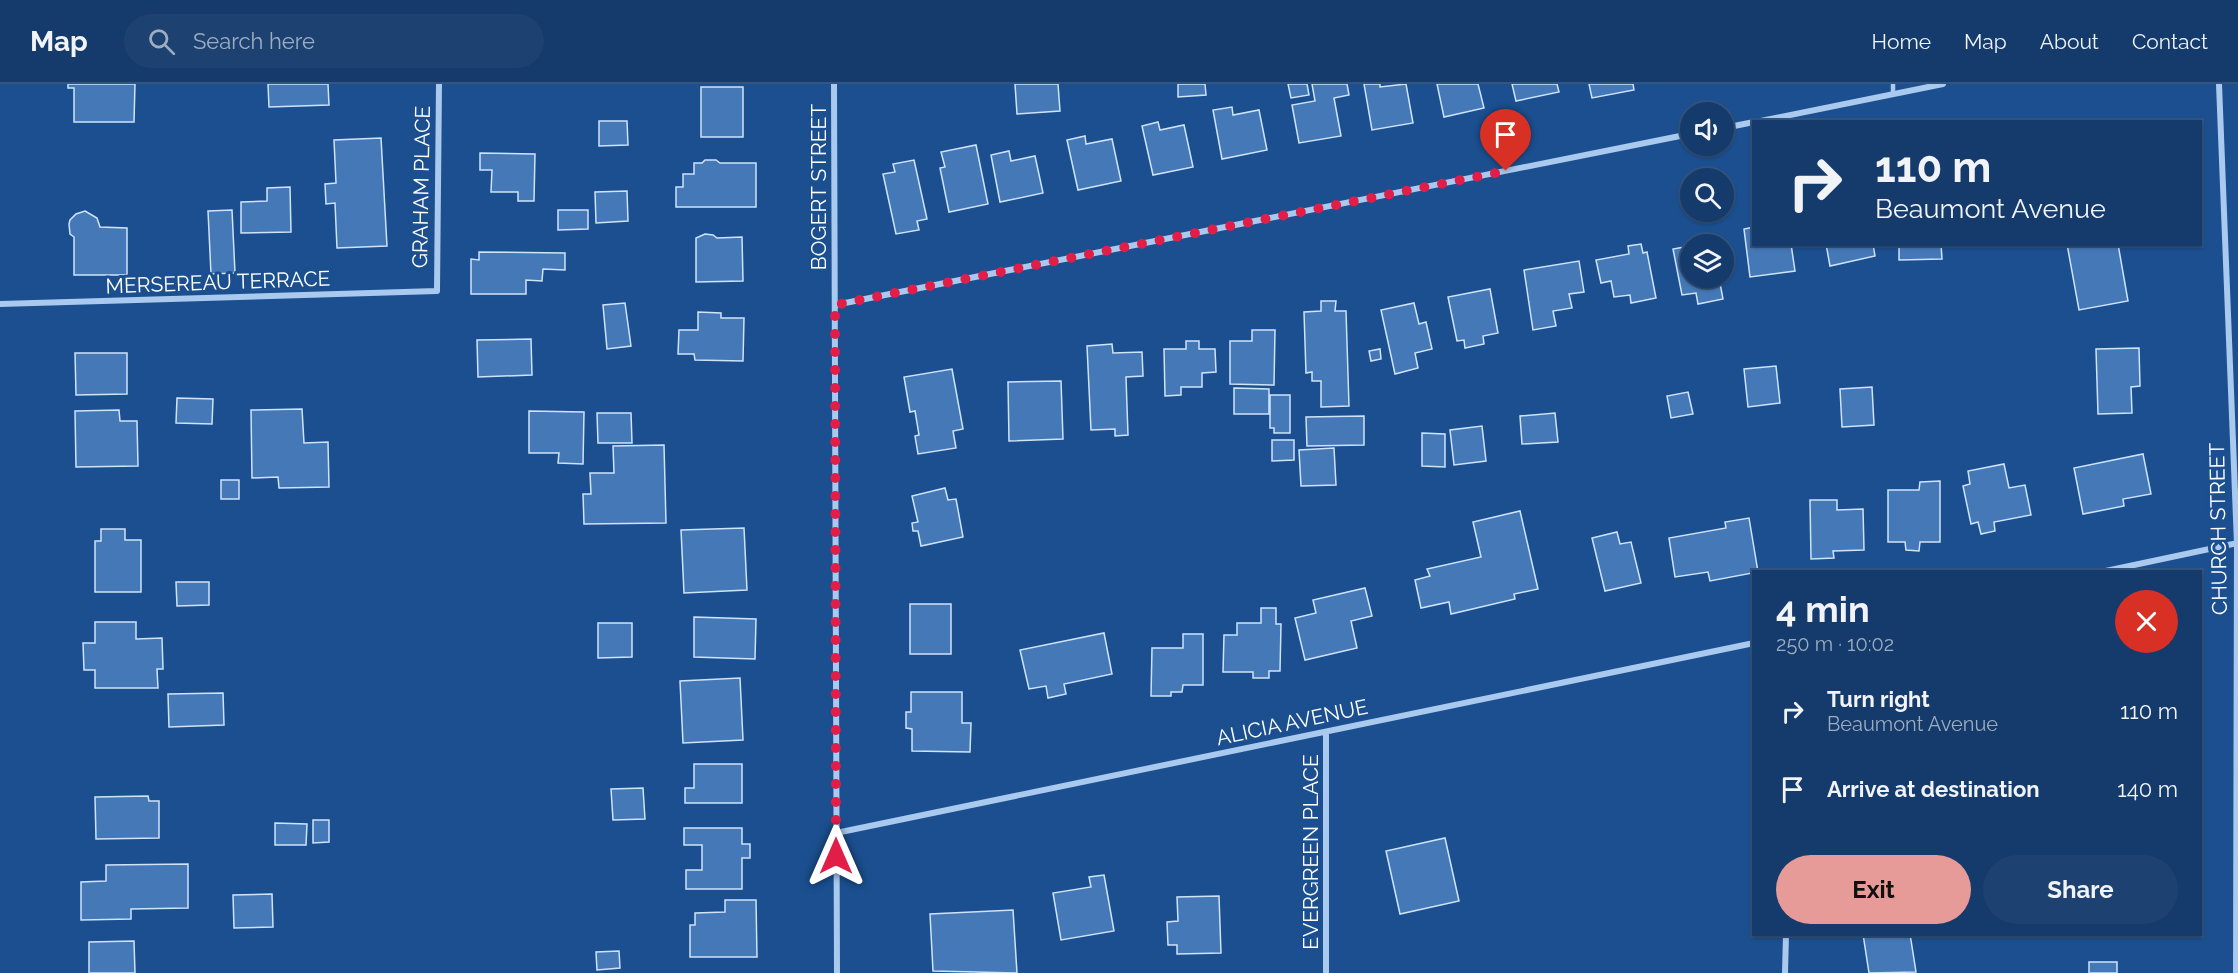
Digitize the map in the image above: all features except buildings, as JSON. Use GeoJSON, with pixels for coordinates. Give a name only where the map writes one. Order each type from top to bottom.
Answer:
{"type":"FeatureCollection","features":[{"type":"Feature","properties":{"kind":"street","name":"GRAHAM PLACE"},"geometry":{"type":"LineString","coordinates":[[437,291],[439,84]]}},
{"type":"Feature","properties":{"kind":"street","name":"BOGERT STREET"},"geometry":{"type":"LineString","coordinates":[[834,84],[837,973]]}},
{"type":"Feature","properties":{"kind":"street"},"geometry":{"type":"LineString","coordinates":[[1764,120],[1943,84]]}},
{"type":"Feature","properties":{"kind":"street","name":"CHURCH STREET"},"geometry":{"type":"LineString","coordinates":[[2219,84],[2237,543],[2236,973]]}},
{"type":"Feature","properties":{"kind":"street"},"geometry":{"type":"LineString","coordinates":[[1734,126],[1752,122]]}},
{"type":"Feature","properties":{"kind":"street"},"geometry":{"type":"LineString","coordinates":[[835,305],[1680,136]]}},
{"type":"Feature","properties":{"kind":"street","name":"MERSEREAU TERRACE"},"geometry":{"type":"LineString","coordinates":[[0,304],[437,291]]}},
{"type":"Feature","properties":{"kind":"street"},"geometry":{"type":"LineString","coordinates":[[2110,570],[2237,543]]}},
{"type":"Feature","properties":{"kind":"street","name":"ALICIA AVENUE"},"geometry":{"type":"LineString","coordinates":[[836,833],[1752,643]]}},
{"type":"Feature","properties":{"kind":"street","name":"EVERGREEN PLACE"},"geometry":{"type":"LineString","coordinates":[[1326,732],[1326,973]]}},
{"type":"Feature","properties":{"kind":"street"},"geometry":{"type":"LineString","coordinates":[[1785,973],[1786,936]]}},
{"type":"Feature","properties":{"kind":"lane"},"geometry":{"type":"LineString","coordinates":[[1893,84],[1893,94]]}},
{"type":"Feature","properties":{"kind":"route"},"geometry":{"type":"LineString","coordinates":[[836,856],[835,305],[1506,171]]}}]}
